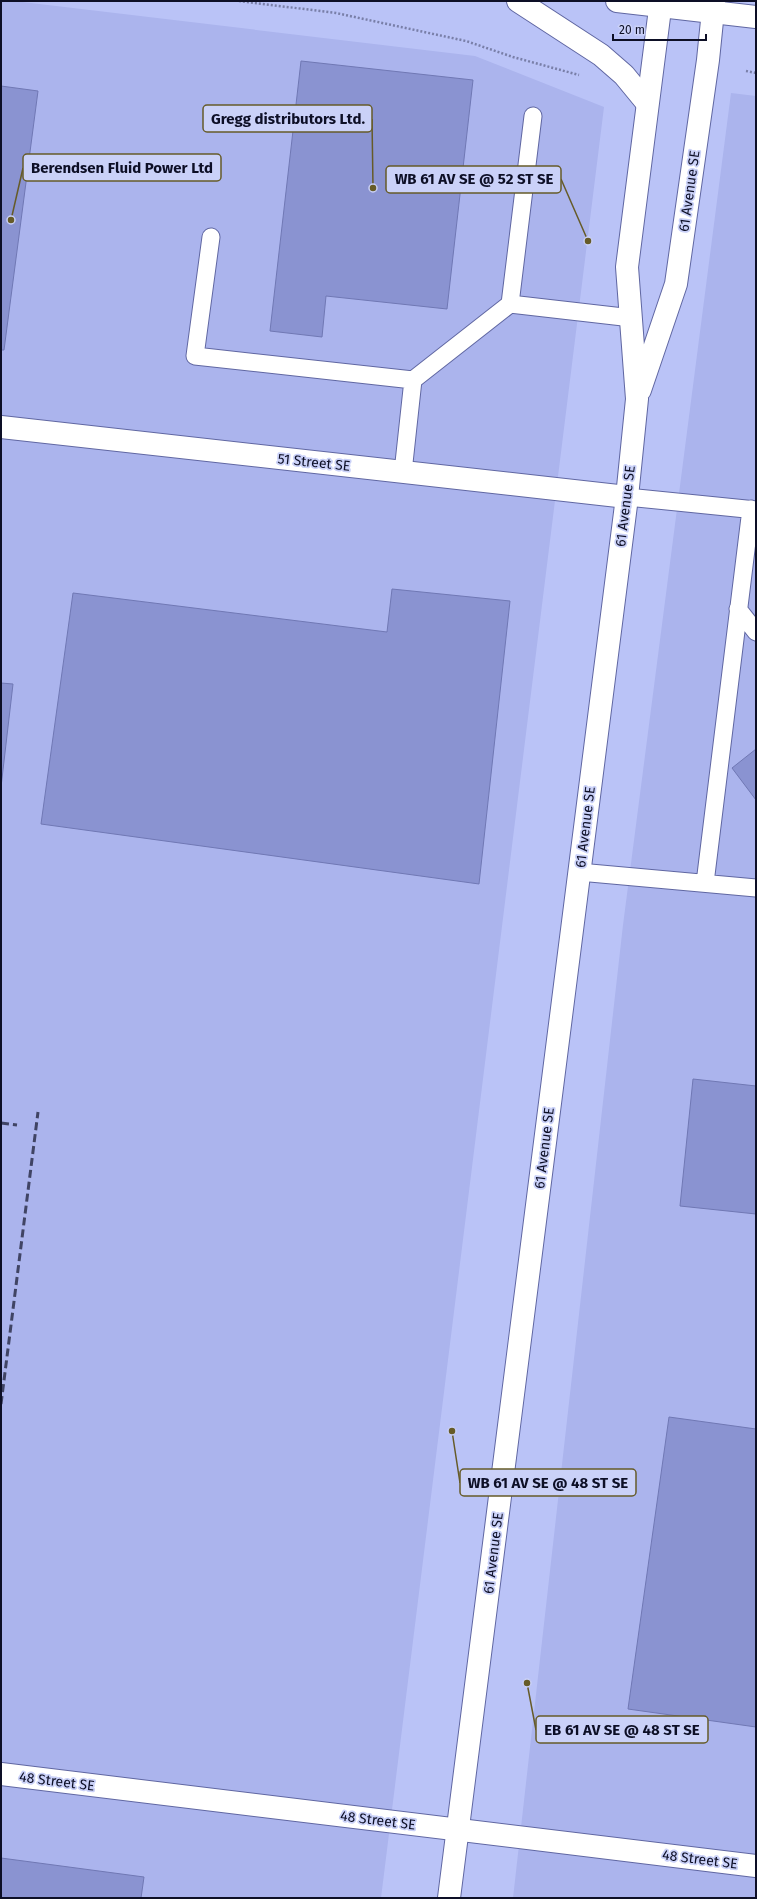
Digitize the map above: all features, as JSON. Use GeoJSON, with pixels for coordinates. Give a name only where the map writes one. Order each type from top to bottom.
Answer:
{"type":"FeatureCollection","features":[{"type":"Feature","properties":{"kind":"street"},"geometry":{"type":"LineString","coordinates":[[518,1],[601,55],[624,75],[647,103]]}},
{"type":"Feature","properties":{"kind":"street"},"geometry":{"type":"LineString","coordinates":[[617,1],[714,6],[756,17]]}},
{"type":"Feature","properties":{"kind":"street","name":"61 Avenue SE"},"geometry":{"type":"LineString","coordinates":[[449,1898],[627,496],[637,399],[627,267],[660,3]]}},
{"type":"Feature","properties":{"kind":"street","name":"61 Avenue SE"},"geometry":{"type":"LineString","coordinates":[[637,399],[676,284],[714,6]]}},
{"type":"Feature","properties":{"kind":"street","name":"51 Street SE"},"geometry":{"type":"LineString","coordinates":[[1,427],[627,496]]}},
{"type":"Feature","properties":{"kind":"street","name":"48 Street SE"},"geometry":{"type":"LineString","coordinates":[[1,1774],[756,1866]]}},
{"type":"Feature","properties":{"kind":"lane"},"geometry":{"type":"LineString","coordinates":[[510,304],[533,116]]}},
{"type":"Feature","properties":{"kind":"lane"},"geometry":{"type":"LineString","coordinates":[[211,237],[196,356],[413,380],[510,304],[632,318]]}},
{"type":"Feature","properties":{"kind":"lane"},"geometry":{"type":"LineString","coordinates":[[403,472],[413,380]]}},
{"type":"Feature","properties":{"kind":"lane"},"geometry":{"type":"LineString","coordinates":[[627,496],[753,510],[738,609],[705,884]]}},
{"type":"Feature","properties":{"kind":"lane"},"geometry":{"type":"LineString","coordinates":[[738,609],[756,632]]}},
{"type":"Feature","properties":{"kind":"lane"},"geometry":{"type":"LineString","coordinates":[[579,872],[756,888]]}},
{"type":"Feature","properties":{"kind":"path"},"geometry":{"type":"LineString","coordinates":[[238,1],[336,13],[466,41],[513,57],[583,77]]}},
{"type":"Feature","properties":{"kind":"path"},"geometry":{"type":"LineString","coordinates":[[746,71],[756,73]]}},
{"type":"Feature","properties":{"kind":"shaded area"},"geometry":{"type":"Polygon","coordinates":[[[1,1],[14,1],[475,56],[604,107],[381,1898],[1,1898],[1,1]]]}},
{"type":"Feature","properties":{"kind":"shaded area"},"geometry":{"type":"Polygon","coordinates":[[[731,93],[756,96],[756,1898],[513,1898],[623,925],[731,93]]]}},
{"type":"Feature","properties":{"kind":"building"},"geometry":{"type":"Polygon","coordinates":[[[301,61],[473,80],[447,309],[326,296],[322,337],[270,331],[301,61]]]}},
{"type":"Feature","properties":{"kind":"building"},"geometry":{"type":"Polygon","coordinates":[[[1,86],[38,91],[4,350],[1,350],[1,86]]]}},
{"type":"Feature","properties":{"kind":"building"},"geometry":{"type":"Polygon","coordinates":[[[392,589],[510,601],[479,884],[41,824],[73,593],[387,632],[392,589]]]}},
{"type":"Feature","properties":{"kind":"building"},"geometry":{"type":"Polygon","coordinates":[[[1,683],[13,684],[1,787],[1,683]]]}},
{"type":"Feature","properties":{"kind":"building"},"geometry":{"type":"Polygon","coordinates":[[[756,749],[756,800],[732,768],[756,749]]]}},
{"type":"Feature","properties":{"kind":"building"},"geometry":{"type":"Polygon","coordinates":[[[693,1079],[756,1086],[756,1214],[680,1206],[693,1079]]]}},
{"type":"Feature","properties":{"kind":"building"},"geometry":{"type":"Polygon","coordinates":[[[669,1417],[756,1429],[756,1727],[628,1709],[669,1417]]]}},
{"type":"Feature","properties":{"kind":"building"},"geometry":{"type":"Polygon","coordinates":[[[1,1858],[144,1877],[141,1898],[1,1898],[1,1858]]]}},
{"type":"Feature","properties":{"kind":"railway"},"geometry":{"type":"LineString","coordinates":[[1,1404],[38,1112]]}},
{"type":"Feature","properties":{"kind":"railway"},"geometry":{"type":"LineString","coordinates":[[1,1123],[17,1125]]}},
{"type":"Feature","properties":{"kind":"place","name":"Gregg distributors Ltd."},"geometry":{"type":"Point","coordinates":[373,188]}},
{"type":"Feature","properties":{"kind":"place","name":"Berendsen Fluid Power Ltd"},"geometry":{"type":"Point","coordinates":[11,220]}},
{"type":"Feature","properties":{"kind":"place","name":"WB 61 AV SE @ 52 ST SE"},"geometry":{"type":"Point","coordinates":[588,241]}},
{"type":"Feature","properties":{"kind":"place","name":"WB 61 AV SE @ 48 ST SE"},"geometry":{"type":"Point","coordinates":[452,1431]}},
{"type":"Feature","properties":{"kind":"place","name":"EB 61 AV SE @ 48 ST SE"},"geometry":{"type":"Point","coordinates":[527,1683]}}]}
